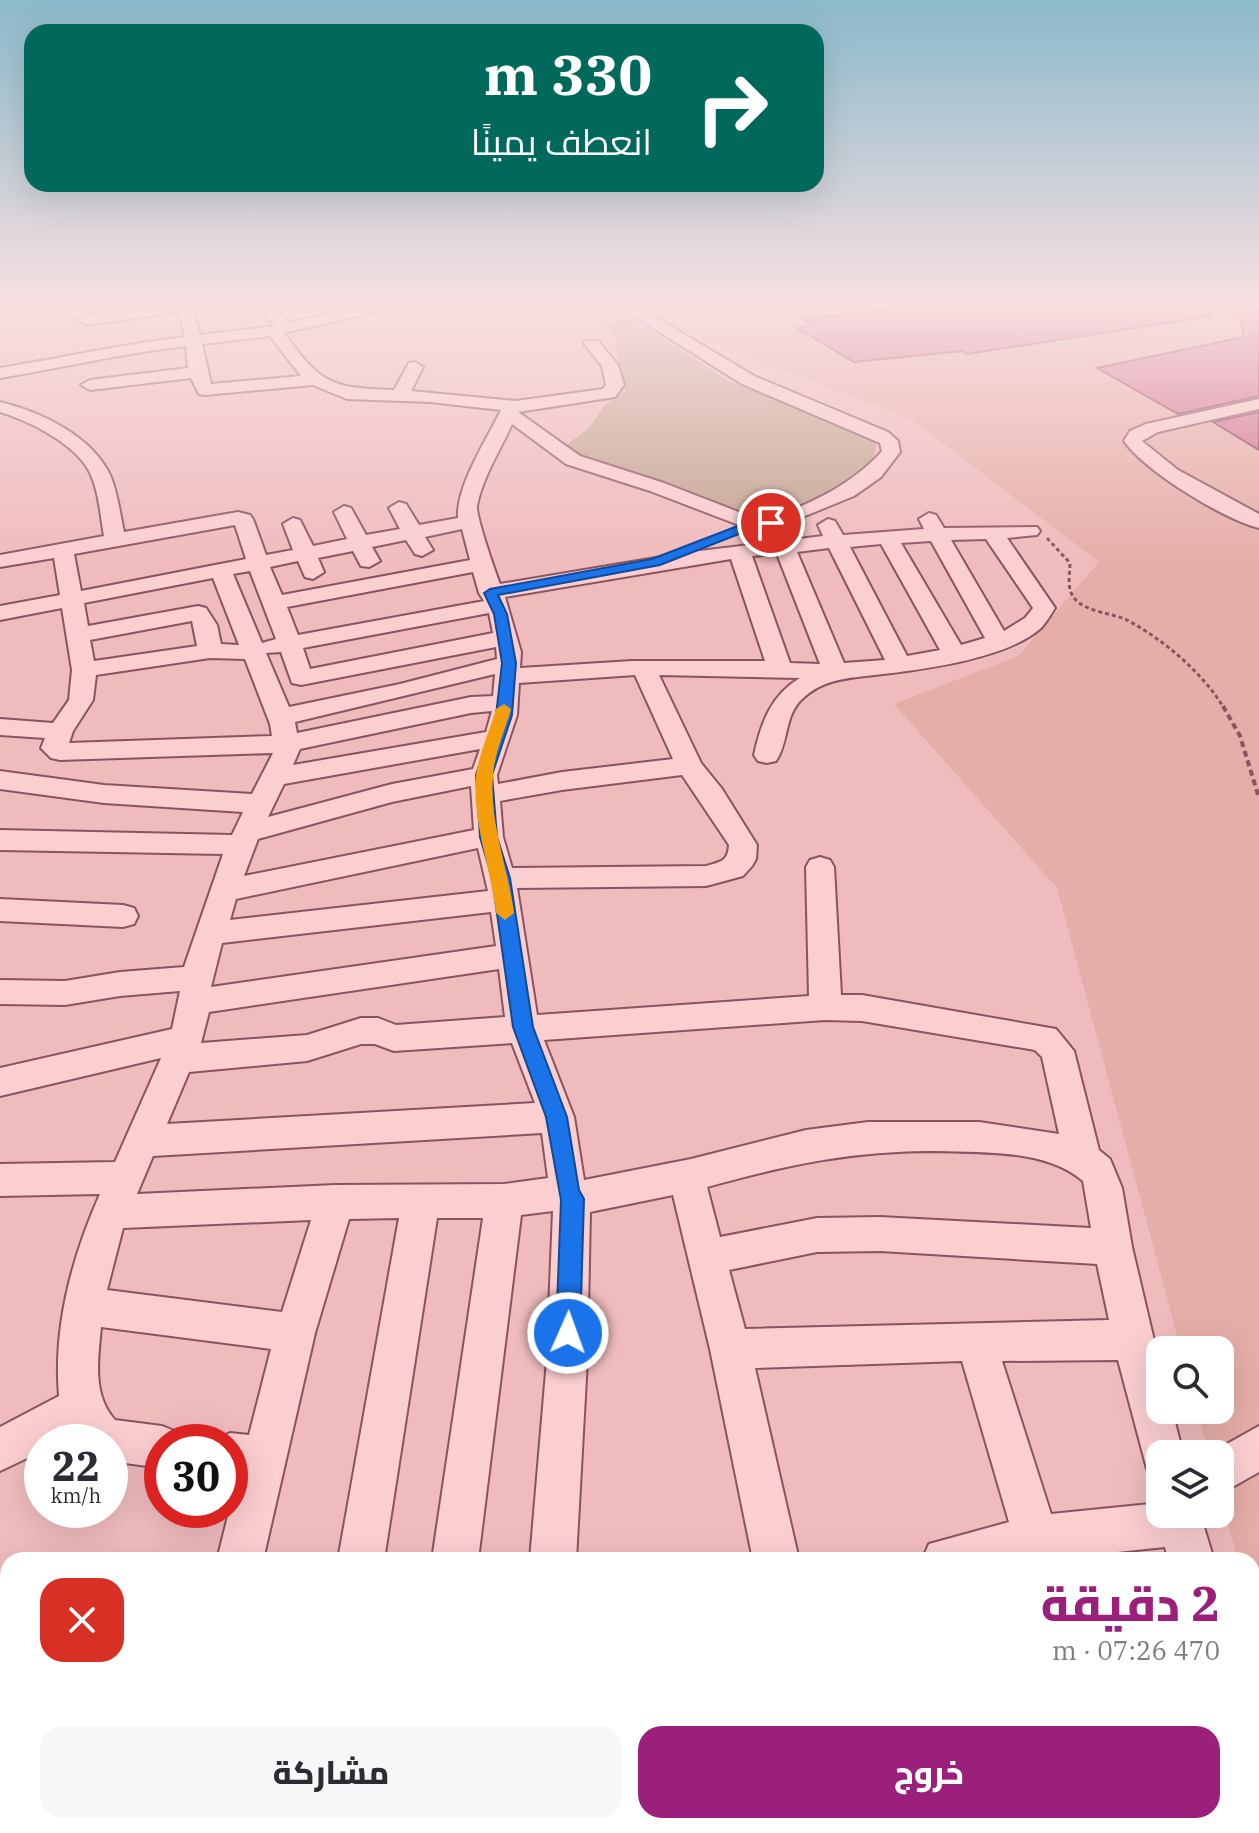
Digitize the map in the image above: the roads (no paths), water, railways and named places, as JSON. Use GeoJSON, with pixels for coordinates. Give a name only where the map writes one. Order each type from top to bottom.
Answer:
{"type":"FeatureCollection","features":[{"type":"Feature","properties":{"kind":"street"},"geometry":{"type":"LineString","coordinates":[[341,392],[513,410],[611,392]]}},
{"type":"Feature","properties":{"kind":"street"},"geometry":{"type":"LineString","coordinates":[[400,396],[402,392]]}},
{"type":"Feature","properties":{"kind":"street"},"geometry":{"type":"LineString","coordinates":[[655,562],[752,524],[771,523],[847,492],[874,473],[891,452],[889,441],[775,392]]}},
{"type":"Feature","properties":{"kind":"street"},"geometry":{"type":"LineString","coordinates":[[1259,404],[1152,428],[1136,435],[1133,441],[1158,464],[1259,522]]}},
{"type":"Feature","properties":{"kind":"street"},"geometry":{"type":"LineString","coordinates":[[0,407],[23,412],[29,420],[67,440],[89,458],[98,469],[115,541]]}},
{"type":"Feature","properties":{"kind":"street"},"geometry":{"type":"LineString","coordinates":[[513,410],[573,460],[657,487],[752,524]]}},
{"type":"Feature","properties":{"kind":"street"},"geometry":{"type":"LineString","coordinates":[[513,410],[474,486],[467,507],[468,522],[476,537],[490,587],[506,670],[504,715],[495,738],[485,785],[489,837],[502,889],[523,1027],[557,1117],[570,1195],[567,1360],[554,1552]]}},
{"type":"Feature","properties":{"kind":"street"},"geometry":{"type":"LineString","coordinates":[[817,504],[900,665]]}},
{"type":"Feature","properties":{"kind":"street"},"geometry":{"type":"LineString","coordinates":[[399,508],[434,573]]}},
{"type":"Feature","properties":{"kind":"street"},"geometry":{"type":"LineString","coordinates":[[344,512],[382,584],[396,625]]}},
{"type":"Feature","properties":{"kind":"street"},"geometry":{"type":"LineString","coordinates":[[0,561],[243,519],[256,564],[275,603],[301,678],[306,680],[506,670],[643,668],[835,671],[900,665],[954,654],[999,642],[1032,624],[1044,608],[1040,598],[992,532]]}},
{"type":"Feature","properties":{"kind":"street"},"geometry":{"type":"LineString","coordinates":[[0,613],[468,522]]}},
{"type":"Feature","properties":{"kind":"street"},"geometry":{"type":"LineString","coordinates":[[293,524],[344,635]]}},
{"type":"Feature","properties":{"kind":"street"},"geometry":{"type":"LineString","coordinates":[[933,524],[999,642]]}},
{"type":"Feature","properties":{"kind":"street"},"geometry":{"type":"LineString","coordinates":[[84,670],[210,651],[253,650],[344,635],[396,625],[490,587],[655,562],[888,538],[933,524],[992,532],[1030,531]]}},
{"type":"Feature","properties":{"kind":"street"},"geometry":{"type":"LineString","coordinates":[[144,1444],[100,1435],[89,1423],[82,1406],[78,1332],[118,1195],[182,1049],[195,990],[224,891],[250,827],[275,777],[285,735],[253,650],[181,530]]}},
{"type":"Feature","properties":{"kind":"street"},"geometry":{"type":"LineString","coordinates":[[888,538],[954,654]]}},
{"type":"Feature","properties":{"kind":"street"},"geometry":{"type":"LineString","coordinates":[[785,547],[835,671]]}},
{"type":"Feature","properties":{"kind":"street"},"geometry":{"type":"LineString","coordinates":[[63,550],[84,670],[81,700],[60,731],[54,748],[60,752],[285,735],[471,705],[506,670]]}},
{"type":"Feature","properties":{"kind":"street"},"geometry":{"type":"LineString","coordinates":[[740,553],[780,669]]}},
{"type":"Feature","properties":{"kind":"street"},"geometry":{"type":"LineString","coordinates":[[275,603],[434,573],[490,587]]}},
{"type":"Feature","properties":{"kind":"street"},"geometry":{"type":"LineString","coordinates":[[77,635],[198,613],[206,625],[210,651]]}},
{"type":"Feature","properties":{"kind":"street"},"geometry":{"type":"LineString","coordinates":[[213,933],[502,889],[689,877],[733,869],[742,859],[743,845],[712,795],[689,766],[643,668]]}},
{"type":"Feature","properties":{"kind":"street"},"geometry":{"type":"LineString","coordinates":[[285,735],[402,691],[506,670]]}},
{"type":"Feature","properties":{"kind":"street"},"geometry":{"type":"LineString","coordinates":[[767,755],[776,720],[787,698],[801,685],[835,671]]}},
{"type":"Feature","properties":{"kind":"street"},"geometry":{"type":"LineString","coordinates":[[0,727],[60,731]]}},
{"type":"Feature","properties":{"kind":"street"},"geometry":{"type":"LineString","coordinates":[[275,777],[495,738]]}},
{"type":"Feature","properties":{"kind":"street"},"geometry":{"type":"LineString","coordinates":[[0,840],[250,827],[379,796],[562,781],[689,766]]}},
{"type":"Feature","properties":{"kind":"street"},"geometry":{"type":"LineString","coordinates":[[0,780],[104,794],[250,827]]}},
{"type":"Feature","properties":{"kind":"street"},"geometry":{"type":"LineString","coordinates":[[224,891],[489,837]]}},
{"type":"Feature","properties":{"kind":"street"},"geometry":{"type":"LineString","coordinates":[[820,867],[825,1007]]}},
{"type":"Feature","properties":{"kind":"street"},"geometry":{"type":"LineString","coordinates":[[0,910],[123,916]]}},
{"type":"Feature","properties":{"kind":"street"},"geometry":{"type":"LineString","coordinates":[[0,992],[65,993],[120,984],[195,990],[513,955]]}},
{"type":"Feature","properties":{"kind":"street"},"geometry":{"type":"LineString","coordinates":[[0,1082],[182,1049],[307,1048],[361,1031],[378,1031],[394,1038],[825,1007],[862,1008],[1044,1038],[1057,1051],[1082,1155]]}},
{"type":"Feature","properties":{"kind":"street"},"geometry":{"type":"LineString","coordinates":[[142,1141],[557,1117]]}},
{"type":"Feature","properties":{"kind":"street"},"geometry":{"type":"LineString","coordinates":[[0,1180],[118,1195],[335,1202],[504,1201],[570,1195],[686,1176],[797,1146],[849,1138],[999,1138],[1046,1145],[1082,1155],[1092,1162],[1101,1178],[1113,1247],[1159,1440]]}},
{"type":"Feature","properties":{"kind":"street"},"geometry":{"type":"LineString","coordinates":[[686,1176],[730,1349],[774,1552]]}},
{"type":"Feature","properties":{"kind":"street"},"geometry":{"type":"LineString","coordinates":[[362,1552],[421,1201]]}},
{"type":"Feature","properties":{"kind":"street"},"geometry":{"type":"LineString","coordinates":[[456,1552],[504,1201]]}},
{"type":"Feature","properties":{"kind":"street"},"geometry":{"type":"LineString","coordinates":[[248,1453],[295,1333],[335,1202]]}},
{"type":"Feature","properties":{"kind":"street"},"geometry":{"type":"LineString","coordinates":[[707,1257],[817,1235],[880,1234],[1113,1247]]}},
{"type":"Feature","properties":{"kind":"street"},"geometry":{"type":"LineString","coordinates":[[85,1306],[295,1333]]}},
{"type":"Feature","properties":{"kind":"street"},"geometry":{"type":"LineString","coordinates":[[730,1349],[976,1341],[1134,1340]]}},
{"type":"Feature","properties":{"kind":"street"},"geometry":{"type":"LineString","coordinates":[[976,1341],[1036,1538]]}},
{"type":"Feature","properties":{"kind":"street"},"geometry":{"type":"LineString","coordinates":[[0,1450],[82,1406]]}},
{"type":"Feature","properties":{"kind":"street"},"geometry":{"type":"LineString","coordinates":[[1234,1463],[1259,1447]]}},
{"type":"Feature","properties":{"kind":"street"},"geometry":{"type":"LineString","coordinates":[[241,1552],[242,1528]]}},
{"type":"Feature","properties":{"kind":"street"},"geometry":{"type":"LineString","coordinates":[[978,1552],[1036,1538],[1183,1532]]}}]}
